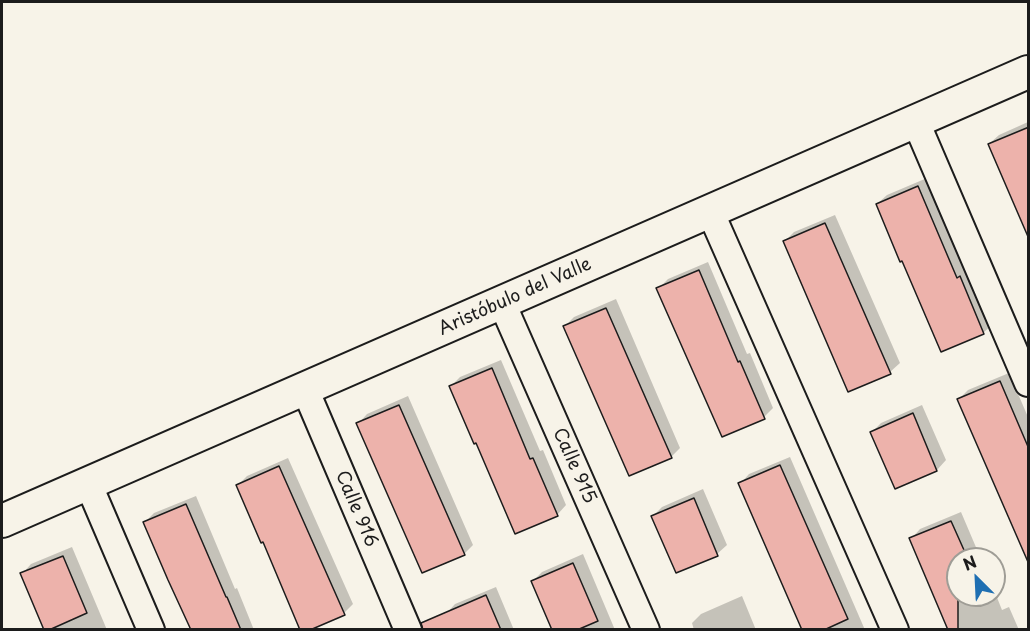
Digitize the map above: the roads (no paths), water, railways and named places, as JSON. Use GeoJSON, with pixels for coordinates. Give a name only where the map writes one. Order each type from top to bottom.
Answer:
{"type":"FeatureCollection","features":[{"type":"Feature","properties":{"kind":"street","name":"Aristóbulo del Valle"},"geometry":{"type":"LineString","coordinates":[[2,521],[1029,72]]}},
{"type":"Feature","properties":{"kind":"street"},"geometry":{"type":"LineString","coordinates":[[915,122],[1029,383]]}},
{"type":"Feature","properties":{"kind":"street"},"geometry":{"type":"LineString","coordinates":[[710,211],[895,630]]}},
{"type":"Feature","properties":{"kind":"street","name":"Calle 915"},"geometry":{"type":"LineString","coordinates":[[502,303],[646,630]]}},
{"type":"Feature","properties":{"kind":"street","name":"Calle 916"},"geometry":{"type":"LineString","coordinates":[[305,389],[408,630]]}},
{"type":"Feature","properties":{"kind":"street"},"geometry":{"type":"LineString","coordinates":[[88,483],[151,630]]}}]}
